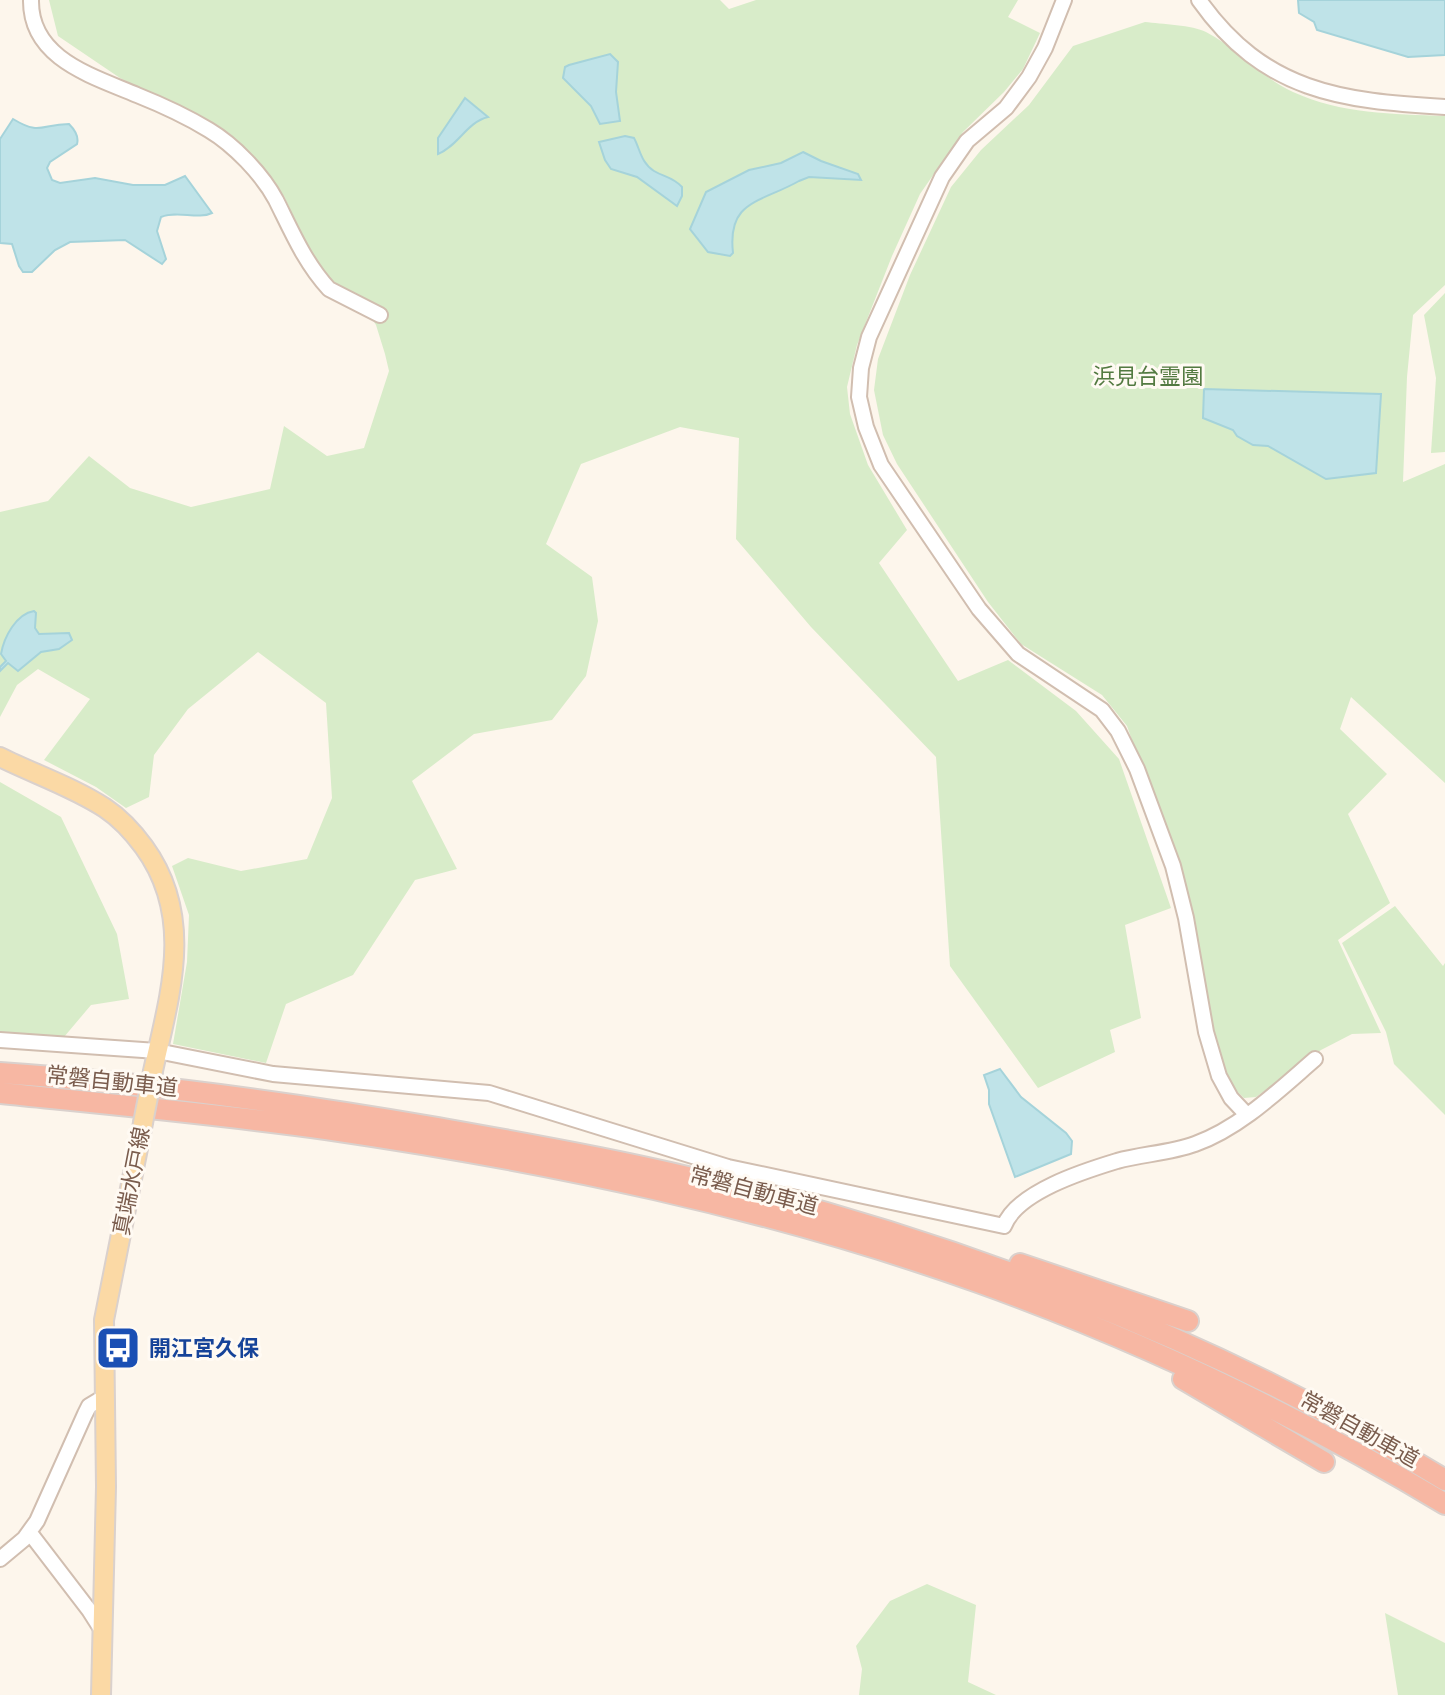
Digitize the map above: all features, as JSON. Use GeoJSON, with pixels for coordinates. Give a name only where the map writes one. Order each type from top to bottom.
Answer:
{"type":"FeatureCollection","features":[{"type":"Feature","properties":{"kind":"highway","name":"常磐自動車道"},"geometry":{"type":"LineString","coordinates":[[0,1073],[334,1110],[550,1148],[672,1173],[777,1200],[934,1246],[1041,1285],[1220,1361],[1341,1422],[1445,1480]]}},
{"type":"Feature","properties":{"kind":"highway","name":"常磐自動車道"},"geometry":{"type":"LineString","coordinates":[[0,1093],[326,1129],[577,1173],[801,1226],[980,1283],[1149,1349],[1269,1406],[1445,1504]]}},
{"type":"Feature","properties":{"kind":"highway"},"geometry":{"type":"LineString","coordinates":[[934,1246],[989,1254],[1188,1321]]}},
{"type":"Feature","properties":{"kind":"highway"},"geometry":{"type":"LineString","coordinates":[[1100,1330],[1324,1462]]}},
{"type":"Feature","properties":{"kind":"main road","name":"真端水戸線"},"geometry":{"type":"LineString","coordinates":[[0,757],[105,808],[128,828],[153,859],[170,897],[175,926],[172,977],[104,1320],[106,1501],[101,1695]]}},
{"type":"Feature","properties":{"kind":"street"},"geometry":{"type":"LineString","coordinates":[[31,0],[37,33],[65,62],[77,70],[169,108],[211,131],[231,147],[275,198],[304,257],[323,283],[380,315]]}},
{"type":"Feature","properties":{"kind":"street"},"geometry":{"type":"LineString","coordinates":[[1064,0],[1045,48],[1029,77],[1006,108],[967,141],[942,177],[869,337],[861,368],[859,397],[866,427],[881,465],[979,609],[1018,654],[1102,710],[1118,731],[1137,769],[1173,866],[1186,918],[1206,1032],[1219,1076],[1231,1098],[1247,1115]]}},
{"type":"Feature","properties":{"kind":"street"},"geometry":{"type":"LineString","coordinates":[[1199,0],[1243,50],[1300,84],[1332,95],[1369,102],[1445,107]]}},
{"type":"Feature","properties":{"kind":"street"},"geometry":{"type":"LineString","coordinates":[[0,1040],[157,1051],[273,1074],[489,1093],[728,1167],[1004,1226],[1018,1204],[1038,1192],[1118,1161],[1195,1144],[1247,1115],[1315,1059]]}},
{"type":"Feature","properties":{"kind":"street"},"geometry":{"type":"LineString","coordinates":[[0,1559],[30,1533],[44,1509],[89,1406],[104,1397]]}},
{"type":"Feature","properties":{"kind":"street"},"geometry":{"type":"LineString","coordinates":[[30,1533],[104,1633]]}},
{"type":"Feature","properties":{"kind":"green space"},"geometry":{"type":"Polygon","coordinates":[[[49,0],[720,0],[729,9],[756,0],[1018,0],[1008,17],[1040,33],[1023,69],[963,132],[920,194],[857,345],[847,387],[850,414],[868,465],[907,530],[879,563],[958,681],[1008,660],[1076,711],[1119,759],[1171,908],[1125,925],[1141,1018],[1110,1030],[1115,1052],[1038,1088],[950,966],[936,757],[811,627],[736,539],[739,438],[680,427],[581,464],[546,544],[592,577],[598,621],[586,676],[552,720],[474,734],[412,781],[457,869],[415,880],[353,975],[286,1004],[266,1063],[173,1044],[187,962],[189,915],[172,866],[188,858],[241,871],[307,859],[332,798],[326,703],[258,652],[188,709],[154,755],[149,797],[126,808],[96,787],[44,760],[90,699],[38,669],[17,685],[0,717],[0,512],[48,501],[89,456],[130,488],[191,507],[270,489],[284,426],[327,456],[364,448],[389,371],[376,325],[364,306],[331,285],[310,254],[284,196],[229,133],[120,78],[58,36],[49,0]]]}},
{"type":"Feature","properties":{"kind":"green space","name":"浜見台霊園"},"geometry":{"type":"Polygon","coordinates":[[[1145,22],[1185,26],[1206,32],[1281,85],[1330,105],[1368,112],[1445,116],[1445,285],[1413,315],[1403,482],[1445,464],[1445,783],[1351,697],[1340,729],[1387,774],[1348,814],[1390,903],[1338,940],[1381,1033],[1352,1034],[1321,1050],[1256,1097],[1244,1098],[1231,1086],[1211,1032],[1177,867],[1127,726],[1102,695],[1021,644],[988,602],[897,464],[883,435],[874,390],[878,359],[910,275],[951,187],[981,150],[1029,105],[1073,46],[1145,22]]]}},
{"type":"Feature","properties":{"kind":"green space"},"geometry":{"type":"Polygon","coordinates":[[[1445,293],[1445,452],[1431,453],[1436,378],[1424,315],[1445,293]]]}},
{"type":"Feature","properties":{"kind":"green space"},"geometry":{"type":"Polygon","coordinates":[[[0,782],[61,817],[117,934],[129,999],[91,1005],[64,1037],[0,1034],[0,782]]]}},
{"type":"Feature","properties":{"kind":"green space"},"geometry":{"type":"Polygon","coordinates":[[[1395,906],[1443,966],[1445,963],[1445,1115],[1394,1064],[1386,1032],[1342,943],[1395,906]]]}},
{"type":"Feature","properties":{"kind":"green space"},"geometry":{"type":"Polygon","coordinates":[[[927,1584],[976,1605],[968,1682],[996,1695],[859,1695],[862,1669],[856,1646],[890,1601],[927,1584]]]}},
{"type":"Feature","properties":{"kind":"green space"},"geometry":{"type":"Polygon","coordinates":[[[1385,1613],[1445,1643],[1445,1695],[1398,1695],[1385,1613]]]}},
{"type":"Feature","properties":{"kind":"water"},"geometry":{"type":"Polygon","coordinates":[[[1298,0],[1445,0],[1445,55],[1408,57],[1317,30],[1314,22],[1299,13],[1298,0]]]}},
{"type":"Feature","properties":{"kind":"water"},"geometry":{"type":"Polygon","coordinates":[[[610,54],[618,62],[616,92],[620,121],[600,124],[591,106],[563,78],[565,67],[610,54]]]}},
{"type":"Feature","properties":{"kind":"water"},"geometry":{"type":"Polygon","coordinates":[[[465,98],[488,117],[474,124],[438,154],[438,138],[465,98]]]}},
{"type":"Feature","properties":{"kind":"water"},"geometry":{"type":"Polygon","coordinates":[[[13,119],[36,128],[69,124],[74,131],[77,144],[50,162],[47,168],[52,180],[60,183],[95,178],[133,185],[165,185],[185,176],[212,213],[161,217],[157,231],[166,259],[162,264],[125,240],[70,242],[55,250],[32,272],[23,272],[12,244],[0,243],[0,139],[13,119]]]}},
{"type":"Feature","properties":{"kind":"water"},"geometry":{"type":"Polygon","coordinates":[[[625,136],[634,138],[650,168],[682,187],[677,206],[637,177],[611,169],[599,142],[625,136]]]}},
{"type":"Feature","properties":{"kind":"water"},"geometry":{"type":"Polygon","coordinates":[[[803,152],[858,174],[861,180],[809,177],[759,199],[749,205],[735,222],[733,253],[730,256],[708,252],[690,229],[706,192],[749,170],[781,163],[803,152]]]}},
{"type":"Feature","properties":{"kind":"water"},"geometry":{"type":"Polygon","coordinates":[[[1204,389],[1381,394],[1376,473],[1326,479],[1268,446],[1253,445],[1233,430],[1203,418],[1204,389]]]}},
{"type":"Feature","properties":{"kind":"water"},"geometry":{"type":"Polygon","coordinates":[[[34,611],[35,628],[39,634],[69,633],[72,640],[59,649],[41,652],[18,671],[8,663],[0,671],[6,661],[1,654],[8,634],[16,621],[34,611]]]}},
{"type":"Feature","properties":{"kind":"water"},"geometry":{"type":"Polygon","coordinates":[[[1000,1069],[1021,1097],[1066,1133],[1072,1141],[1071,1154],[1015,1177],[989,1104],[984,1075],[1000,1069]]]}},
{"type":"Feature","properties":{"kind":"place","name":"開江宮久保"},"geometry":{"type":"Point","coordinates":[118,1348]}}]}
